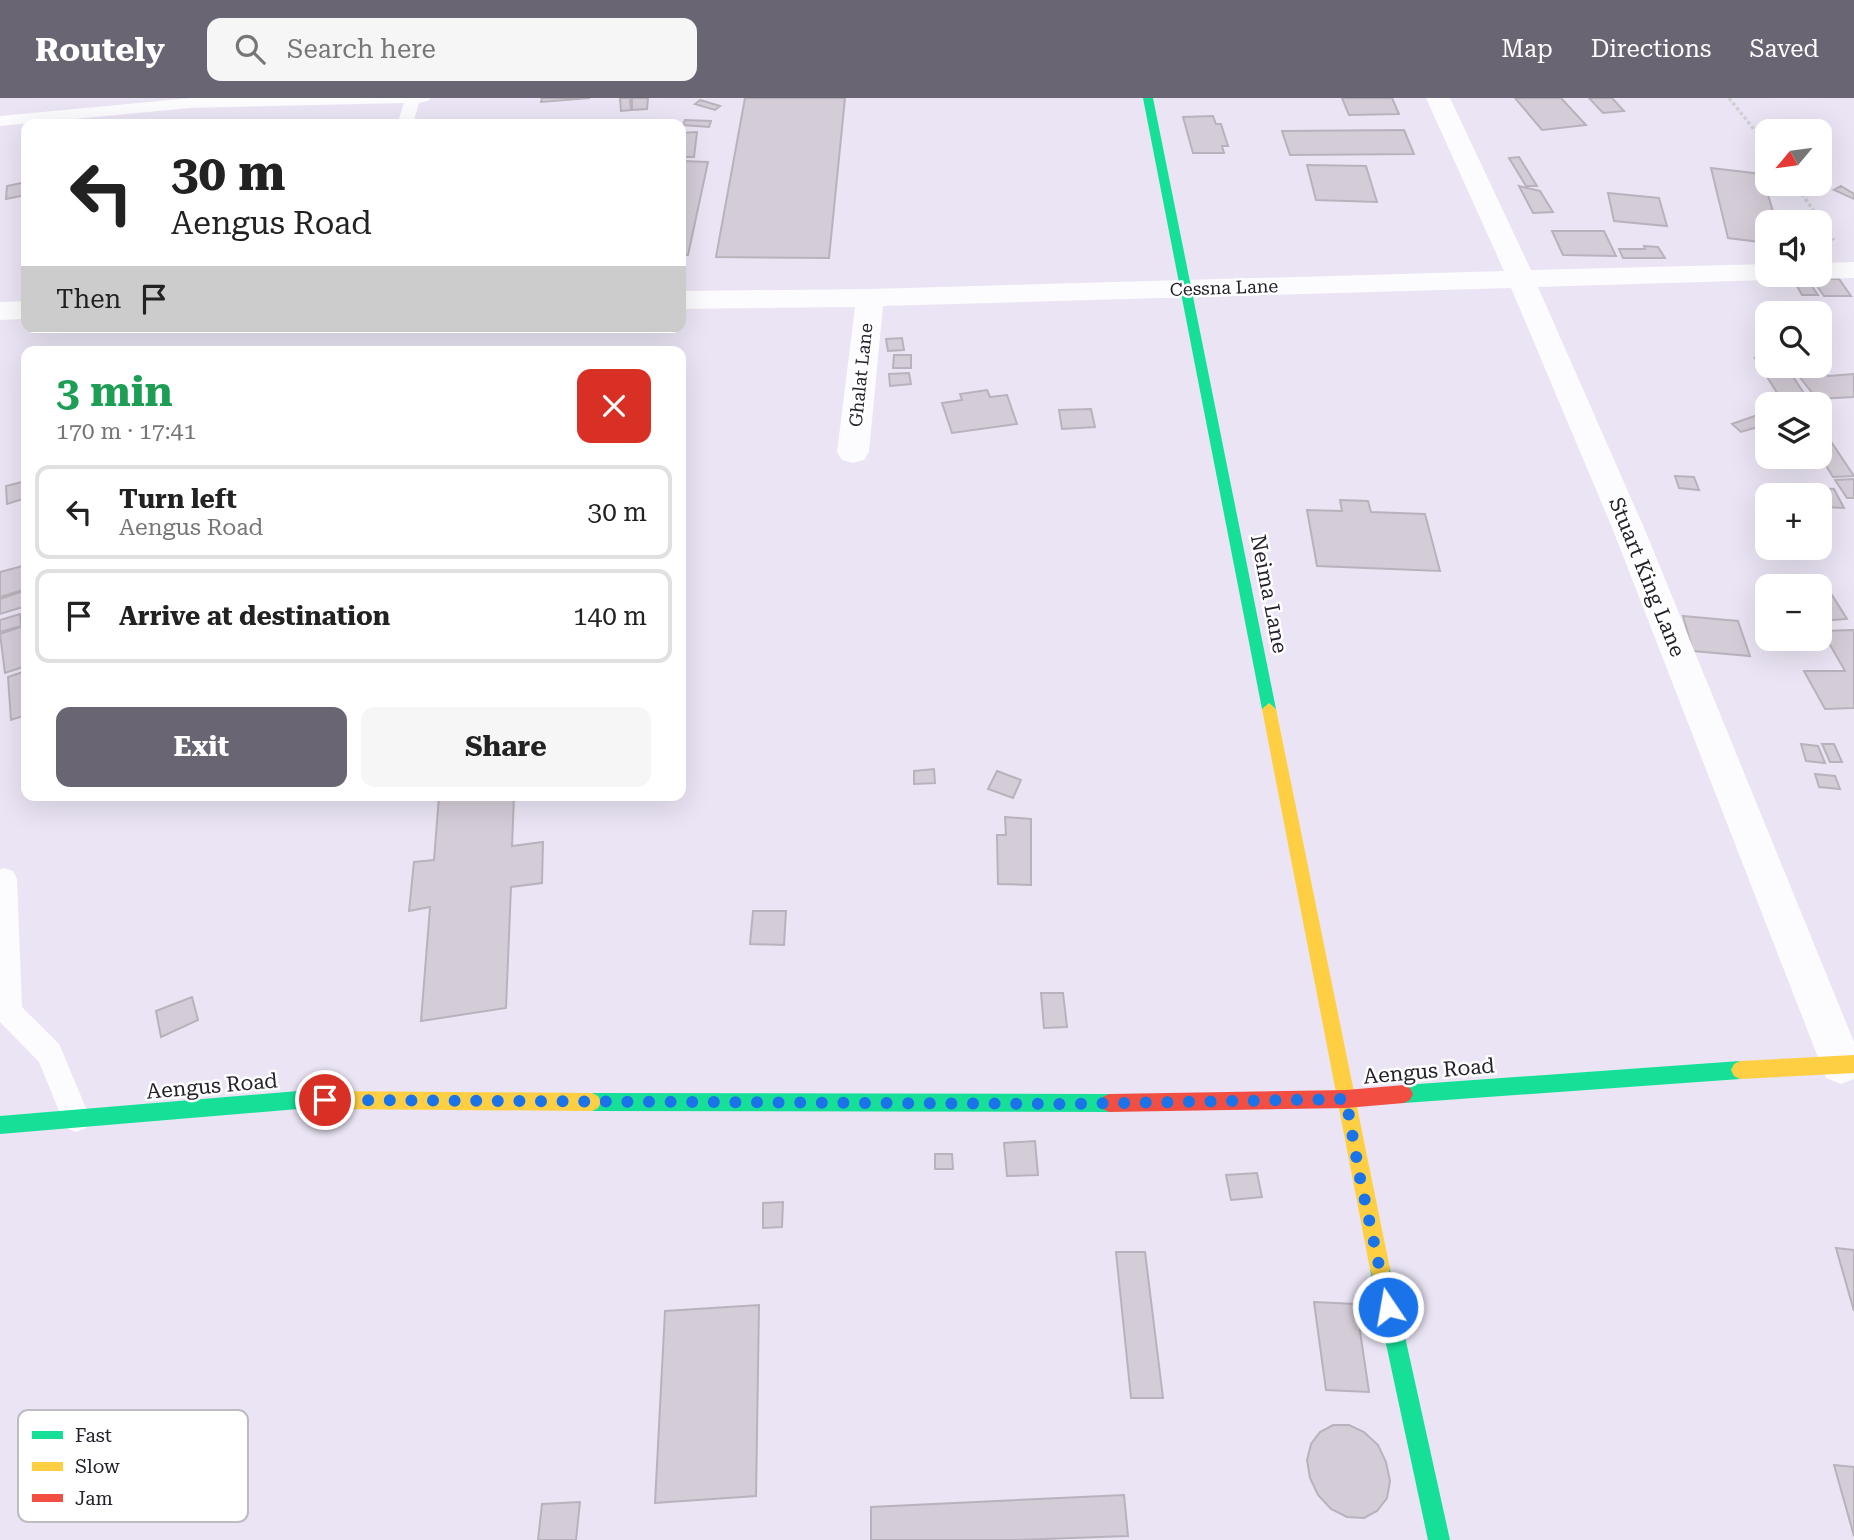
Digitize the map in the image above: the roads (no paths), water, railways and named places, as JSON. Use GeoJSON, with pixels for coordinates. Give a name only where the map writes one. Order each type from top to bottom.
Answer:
{"type":"FeatureCollection","features":[{"type":"Feature","properties":{"kind":"street","name":"Neima Lane"},"geometry":{"type":"LineString","coordinates":[[1148,98],[1188,289],[1360,1178],[1439,1540]]}},
{"type":"Feature","properties":{"kind":"street","name":"Stuart King Lane"},"geometry":{"type":"LineString","coordinates":[[1438,98],[1521,279],[1629,530],[1847,1063]]}},
{"type":"Feature","properties":{"kind":"street","name":"Cessna Lane"},"geometry":{"type":"LineString","coordinates":[[686,300],[870,298],[1755,272]]}},
{"type":"Feature","properties":{"kind":"street","name":"Ghalat Lane"},"geometry":{"type":"LineString","coordinates":[[853,452],[870,298]]}},
{"type":"Feature","properties":{"kind":"street"},"geometry":{"type":"LineString","coordinates":[[0,311],[21,310]]}},
{"type":"Feature","properties":{"kind":"street","name":"Aengus Road"},"geometry":{"type":"LineString","coordinates":[[0,1125],[298,1100],[1065,1104],[1346,1099],[1847,1063]]}},
{"type":"Feature","properties":{"kind":"lane"},"geometry":{"type":"LineString","coordinates":[[21,119],[191,103],[423,98]]}},
{"type":"Feature","properties":{"kind":"lane"},"geometry":{"type":"LineString","coordinates":[[407,119],[413,99]]}},
{"type":"Feature","properties":{"kind":"lane"},"geometry":{"type":"LineString","coordinates":[[186,119],[191,103]]}},
{"type":"Feature","properties":{"kind":"lane"},"geometry":{"type":"LineString","coordinates":[[0,121],[21,119]]}},
{"type":"Feature","properties":{"kind":"lane"},"geometry":{"type":"LineString","coordinates":[[4,879],[9,1012],[49,1053],[76,1118]]}}]}
